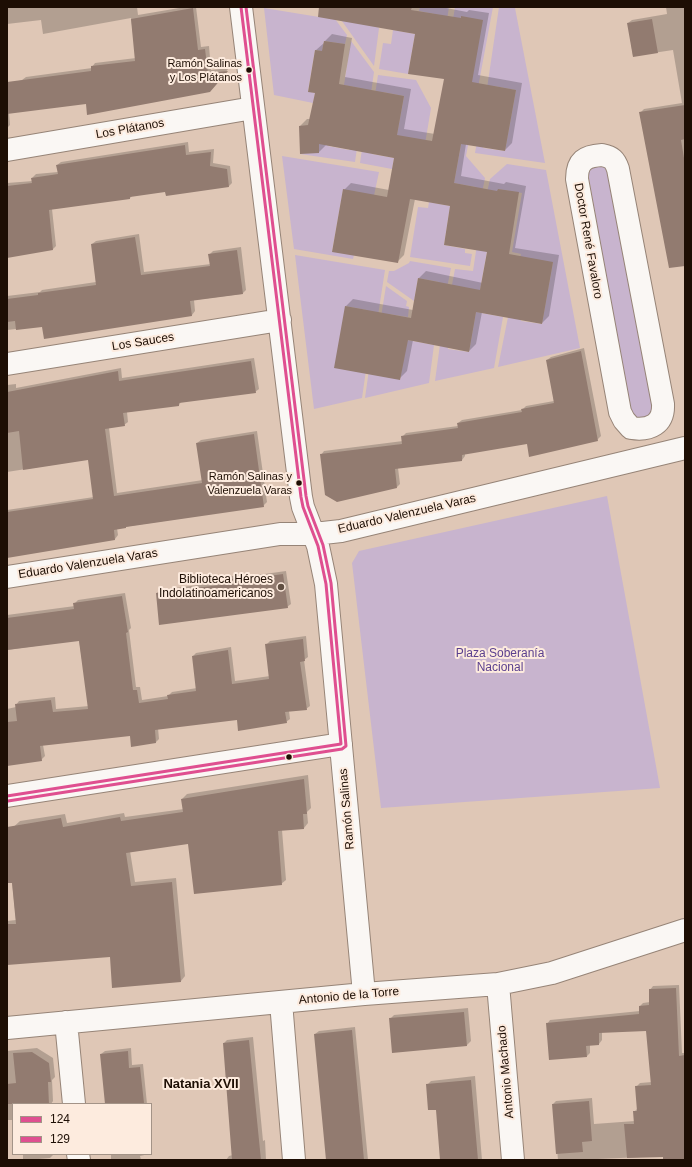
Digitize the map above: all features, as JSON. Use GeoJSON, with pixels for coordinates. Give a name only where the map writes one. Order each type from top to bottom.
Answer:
{"type":"FeatureCollection","features":[{"type":"Feature","properties":{"kind":"street","name":"Ramón Salinas"},"geometry":{"type":"LineString","coordinates":[[241,7],[301,496],[322,562],[326,584],[364,994]]}},
{"type":"Feature","properties":{"kind":"street","name":"Los Plátanos"},"geometry":{"type":"LineString","coordinates":[[7,150],[253,108]]}},
{"type":"Feature","properties":{"kind":"street","name":"Doctor René Favaloro"},"geometry":{"type":"LineString","coordinates":[[594,156],[610,157],[615,161],[618,169],[663,404],[661,420],[657,424],[645,428],[631,428],[620,412],[618,404],[577,179],[578,167],[581,162],[594,156]]}},
{"type":"Feature","properties":{"kind":"street","name":"Los Sauces"},"geometry":{"type":"LineString","coordinates":[[7,364],[280,320]]}},
{"type":"Feature","properties":{"kind":"street"},"geometry":{"type":"LineString","coordinates":[[645,428],[651,456]]}},
{"type":"Feature","properties":{"kind":"street","name":"Eduardo Valenzuela Varas"},"geometry":{"type":"LineString","coordinates":[[7,577],[280,534],[314,534],[341,531],[685,448]]}},
{"type":"Feature","properties":{"kind":"street"},"geometry":{"type":"LineString","coordinates":[[7,796],[341,744]]}},
{"type":"Feature","properties":{"kind":"street","name":"Antonio de la Torre"},"geometry":{"type":"LineString","coordinates":[[7,1028],[364,994],[498,984],[552,973],[685,930]]}},
{"type":"Feature","properties":{"kind":"street","name":"Antonio Machado"},"geometry":{"type":"LineString","coordinates":[[498,984],[513,1160]]}},
{"type":"Feature","properties":{"kind":"street"},"geometry":{"type":"LineString","coordinates":[[281,1002],[294,1160]]}},
{"type":"Feature","properties":{"kind":"street"},"geometry":{"type":"LineString","coordinates":[[66,1022],[74,1103]]}},
{"type":"Feature","properties":{"kind":"green space"},"geometry":{"type":"Polygon","coordinates":[[[326,7],[347,35],[345,44],[324,41],[322,51],[315,50],[308,91],[315,93],[313,103],[274,95],[264,8],[319,17],[326,7]]]}},
{"type":"Feature","properties":{"kind":"green space"},"geometry":{"type":"Polygon","coordinates":[[[332,7],[379,28],[374,66],[332,7]]]}},
{"type":"Feature","properties":{"kind":"green space"},"geometry":{"type":"Polygon","coordinates":[[[420,7],[449,7],[446,26],[440,15],[419,11],[420,7]]]}},
{"type":"Feature","properties":{"kind":"green space"},"geometry":{"type":"Polygon","coordinates":[[[455,7],[493,7],[477,93],[470,92],[461,16],[459,26],[452,25],[455,7]]]}},
{"type":"Feature","properties":{"kind":"green space"},"geometry":{"type":"Polygon","coordinates":[[[499,7],[515,8],[545,163],[475,153],[478,136],[485,138],[483,148],[505,151],[516,90],[494,86],[486,95],[499,7]]]}},
{"type":"Feature","properties":{"kind":"green space"},"geometry":{"type":"Polygon","coordinates":[[[393,30],[415,34],[408,74],[379,69],[383,43],[391,44],[393,30]]]}},
{"type":"Feature","properties":{"kind":"green space"},"geometry":{"type":"Polygon","coordinates":[[[351,41],[374,72],[370,100],[358,98],[360,88],[344,85],[351,41]]]}},
{"type":"Feature","properties":{"kind":"green space"},"geometry":{"type":"Polygon","coordinates":[[[378,75],[416,80],[431,108],[424,150],[397,135],[404,96],[383,92],[374,101],[378,75]]]}},
{"type":"Feature","properties":{"kind":"green space"},"geometry":{"type":"Polygon","coordinates":[[[332,124],[328,146],[349,150],[351,140],[358,141],[355,162],[300,154],[318,125],[332,124]]]}},
{"type":"Feature","properties":{"kind":"green space"},"geometry":{"type":"Polygon","coordinates":[[[463,134],[470,135],[466,156],[485,178],[481,198],[476,187],[454,183],[463,134]]]}},
{"type":"Feature","properties":{"kind":"green space"},"geometry":{"type":"Polygon","coordinates":[[[363,142],[372,154],[394,158],[392,169],[360,163],[363,142]]]}},
{"type":"Feature","properties":{"kind":"green space"},"geometry":{"type":"Polygon","coordinates":[[[282,156],[379,172],[373,200],[343,190],[332,251],[354,255],[353,259],[294,249],[282,156]]]}},
{"type":"Feature","properties":{"kind":"green space"},"geometry":{"type":"Polygon","coordinates":[[[507,164],[546,170],[580,348],[498,367],[508,317],[522,310],[521,321],[542,324],[553,262],[515,280],[521,254],[512,252],[522,193],[498,189],[496,199],[486,197],[490,179],[507,164]]]}},
{"type":"Feature","properties":{"kind":"green space"},"geometry":{"type":"Polygon","coordinates":[[[602,164],[607,170],[653,411],[651,416],[640,421],[631,414],[588,173],[591,167],[602,164]]]}},
{"type":"Feature","properties":{"kind":"green space"},"geometry":{"type":"Polygon","coordinates":[[[429,202],[450,206],[444,245],[465,249],[465,253],[472,254],[470,266],[410,257],[418,207],[428,208],[429,202]]]}},
{"type":"Feature","properties":{"kind":"green space"},"geometry":{"type":"Polygon","coordinates":[[[478,238],[489,240],[480,290],[450,295],[455,269],[473,271],[478,238]]]}},
{"type":"Feature","properties":{"kind":"green space"},"geometry":{"type":"Polygon","coordinates":[[[295,255],[385,270],[377,322],[367,310],[345,306],[367,363],[362,398],[314,409],[295,255]]]}},
{"type":"Feature","properties":{"kind":"green space"},"geometry":{"type":"Polygon","coordinates":[[[410,261],[451,268],[446,293],[438,292],[439,282],[418,278],[414,301],[387,282],[389,271],[394,271],[410,261]]]}},
{"type":"Feature","properties":{"kind":"green space"},"geometry":{"type":"Polygon","coordinates":[[[386,286],[407,301],[406,306],[409,307],[408,317],[389,314],[387,324],[380,323],[386,286]]]}},
{"type":"Feature","properties":{"kind":"green space"},"geometry":{"type":"Polygon","coordinates":[[[476,312],[503,317],[494,368],[435,381],[441,337],[449,338],[448,349],[469,352],[476,312]]]}},
{"type":"Feature","properties":{"kind":"green space"},"geometry":{"type":"Polygon","coordinates":[[[407,340],[434,345],[429,383],[365,398],[372,348],[400,380],[407,340]]]}},
{"type":"Feature","properties":{"kind":"green space","name":"Plaza Soberanía Nacional"},"geometry":{"type":"Polygon","coordinates":[[[607,496],[660,788],[381,808],[352,563],[359,551],[607,496]]]}},
{"type":"Feature","properties":{"kind":"building"},"geometry":{"type":"Polygon","coordinates":[[[319,7],[412,7],[411,10],[483,20],[472,82],[516,90],[505,151],[461,144],[454,183],[497,191],[498,189],[519,192],[509,254],[553,262],[542,324],[476,312],[469,352],[408,340],[400,380],[334,368],[345,306],[411,318],[418,278],[480,290],[487,252],[444,245],[450,206],[410,199],[398,263],[332,252],[343,189],[387,197],[394,158],[319,144],[319,153],[300,154],[299,126],[308,125],[315,93],[308,92],[315,50],[322,51],[324,41],[345,44],[339,84],[404,96],[397,135],[432,141],[444,79],[408,74],[415,34],[318,17],[319,7]]]}},
{"type":"Feature","properties":{"kind":"building"},"geometry":{"type":"Polygon","coordinates":[[[193,8],[198,50],[205,49],[208,73],[228,71],[210,92],[87,115],[86,104],[7,114],[7,82],[91,71],[91,66],[135,61],[131,19],[193,8]]]}},
{"type":"Feature","properties":{"kind":"building"},"geometry":{"type":"Polygon","coordinates":[[[652,19],[658,53],[633,57],[627,23],[652,19]]]}},
{"type":"Feature","properties":{"kind":"building"},"geometry":{"type":"Polygon","coordinates":[[[685,105],[685,139],[681,140],[685,164],[685,266],[669,268],[639,112],[685,105]]]}},
{"type":"Feature","properties":{"kind":"building"},"geometry":{"type":"Polygon","coordinates":[[[185,145],[186,155],[211,152],[210,166],[227,169],[229,187],[166,196],[165,192],[130,197],[130,199],[49,210],[53,250],[7,258],[7,186],[32,183],[31,178],[58,174],[56,165],[185,145]]]}},
{"type":"Feature","properties":{"kind":"building"},"geometry":{"type":"Polygon","coordinates":[[[135,237],[141,275],[210,266],[208,254],[237,250],[243,294],[190,301],[192,316],[44,339],[42,327],[16,330],[15,321],[7,322],[7,299],[96,285],[91,244],[135,237]]]}},
{"type":"Feature","properties":{"kind":"building"},"geometry":{"type":"Polygon","coordinates":[[[581,351],[598,441],[529,457],[527,444],[462,455],[462,461],[395,469],[397,488],[337,502],[325,495],[320,454],[402,444],[401,436],[458,428],[457,423],[522,412],[521,409],[554,403],[546,360],[581,351]]]}},
{"type":"Feature","properties":{"kind":"building"},"geometry":{"type":"Polygon","coordinates":[[[251,361],[256,393],[179,403],[179,406],[123,413],[125,426],[105,429],[114,496],[202,483],[196,443],[254,434],[264,507],[126,527],[114,530],[115,540],[7,558],[7,512],[93,499],[88,460],[23,470],[19,431],[7,433],[7,392],[118,371],[119,381],[251,361]]]}},
{"type":"Feature","properties":{"kind":"building"},"geometry":{"type":"Polygon","coordinates":[[[283,574],[288,608],[159,625],[156,593],[220,585],[219,581],[283,574]]]}},
{"type":"Feature","properties":{"kind":"building"},"geometry":{"type":"Polygon","coordinates":[[[122,596],[128,632],[126,633],[133,690],[137,690],[139,703],[168,699],[167,695],[196,691],[192,656],[228,650],[232,684],[269,679],[265,644],[303,639],[305,661],[300,662],[307,710],[285,712],[287,723],[238,731],[237,720],[155,730],[156,743],[131,747],[130,736],[40,746],[42,761],[7,766],[7,722],[17,721],[15,704],[51,700],[53,712],[88,709],[79,641],[7,650],[7,618],[74,609],[73,603],[122,596]]]}},
{"type":"Feature","properties":{"kind":"building"},"geometry":{"type":"Polygon","coordinates":[[[304,779],[307,814],[303,814],[304,829],[278,831],[282,885],[194,894],[188,844],[126,853],[131,886],[172,882],[181,982],[112,988],[110,957],[7,965],[7,924],[16,924],[12,883],[7,883],[7,827],[61,818],[63,827],[120,817],[121,821],[183,812],[181,799],[304,779]]]}},
{"type":"Feature","properties":{"kind":"building"},"geometry":{"type":"Polygon","coordinates":[[[676,988],[679,1056],[685,1055],[685,1160],[663,1160],[663,1157],[627,1158],[624,1124],[634,1124],[633,1111],[637,1111],[635,1086],[651,1085],[646,1031],[599,1033],[599,1045],[586,1046],[587,1057],[549,1060],[546,1023],[639,1014],[639,1006],[649,1005],[649,989],[676,988]]]}},
{"type":"Feature","properties":{"kind":"building"},"geometry":{"type":"Polygon","coordinates":[[[464,1012],[467,1046],[392,1053],[389,1018],[464,1012]]]}},
{"type":"Feature","properties":{"kind":"building"},"geometry":{"type":"Polygon","coordinates":[[[352,1030],[364,1160],[326,1160],[314,1034],[352,1030]]]}},
{"type":"Feature","properties":{"kind":"building"},"geometry":{"type":"Polygon","coordinates":[[[249,1040],[261,1160],[232,1160],[223,1043],[249,1040]]]}},
{"type":"Feature","properties":{"kind":"building"},"geometry":{"type":"Polygon","coordinates":[[[128,1051],[129,1068],[140,1067],[144,1103],[105,1103],[100,1054],[128,1051]]]}},
{"type":"Feature","properties":{"kind":"building"},"geometry":{"type":"Polygon","coordinates":[[[32,1052],[49,1063],[51,1082],[48,1082],[49,1103],[7,1104],[7,1084],[16,1083],[13,1053],[32,1052]]]}},
{"type":"Feature","properties":{"kind":"building"},"geometry":{"type":"Polygon","coordinates":[[[471,1080],[478,1160],[440,1160],[436,1110],[428,1110],[426,1084],[471,1080]]]}},
{"type":"Feature","properties":{"kind":"building"},"geometry":{"type":"Polygon","coordinates":[[[589,1101],[592,1141],[582,1142],[583,1152],[556,1154],[552,1104],[589,1101]]]}},
{"type":"Feature","properties":{"kind":"transit line","name":"124"},"geometry":{"type":"LineString","coordinates":[[7,796],[341,744],[326,584],[318,546],[303,507],[301,497],[241,7]]}},
{"type":"Feature","properties":{"kind":"transit line","name":"129"},"geometry":{"type":"LineString","coordinates":[[8,801],[342,749],[346,746],[331,583],[323,545],[308,506],[306,496],[246,7]]}},
{"type":"Feature","properties":{"kind":"place","name":"Ramón Salinas y Los Plátanos"},"geometry":{"type":"Point","coordinates":[249,70]}},
{"type":"Feature","properties":{"kind":"place","name":"Ramón Salinas y Valenzuela Varas"},"geometry":{"type":"Point","coordinates":[299,483]}},
{"type":"Feature","properties":{"kind":"place","name":"Biblioteca Héroes Indolatinoamericanos"},"geometry":{"type":"Point","coordinates":[281,587]}},
{"type":"Feature","properties":{"kind":"district","name":"Natania XVII"},"geometry":{"type":"Point","coordinates":[201,1084]}}]}
